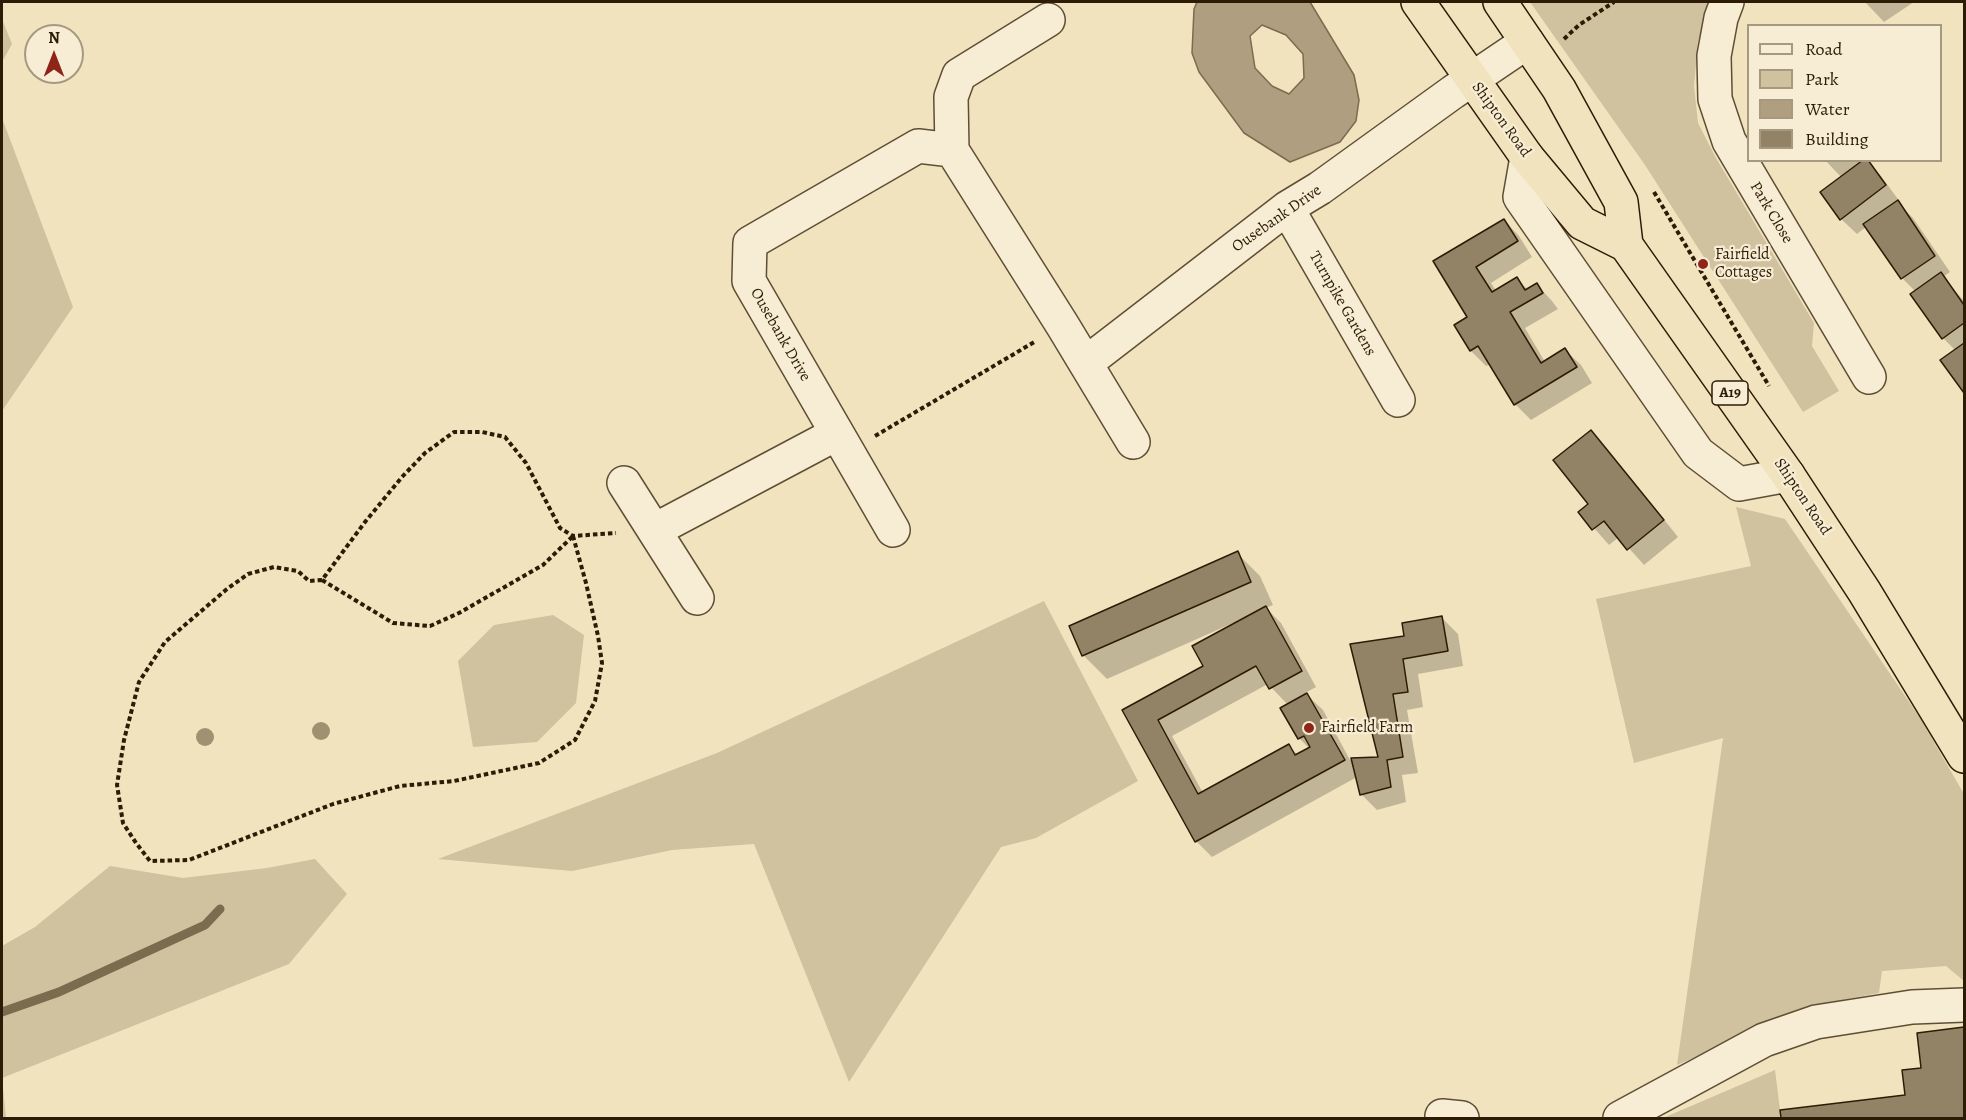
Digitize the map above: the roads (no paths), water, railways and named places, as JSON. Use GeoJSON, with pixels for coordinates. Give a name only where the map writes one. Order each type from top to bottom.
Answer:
{"type":"FeatureCollection","features":[{"type":"Feature","properties":{"kind":"highway","name":"Shipton Road"},"geometry":{"type":"LineString","coordinates":[[1418,2],[1527,157],[1582,223],[1626,245],[1788,475],[1864,591],[1965,756]]}},
{"type":"Feature","properties":{"kind":"highway","name":"Shipton Road"},"geometry":{"type":"LineString","coordinates":[[1500,2],[1559,89],[1621,202],[1626,245]]}},
{"type":"Feature","properties":{"kind":"street","name":"Park Close"},"geometry":{"type":"LineString","coordinates":[[1727,2],[1721,18],[1714,56],[1715,99],[1729,141],[1869,377]]}},
{"type":"Feature","properties":{"kind":"street"},"geometry":{"type":"LineString","coordinates":[[1047,20],[959,75],[951,97],[952,150],[1133,442]]}},
{"type":"Feature","properties":{"kind":"street","name":"Ousebank Drive"},"geometry":{"type":"LineString","coordinates":[[1086,363],[1287,208],[1320,188],[1527,42]]}},
{"type":"Feature","properties":{"kind":"street","name":"Ousebank Drive"},"geometry":{"type":"LineString","coordinates":[[893,530],[749,281],[750,243],[918,146],[952,150]]}},
{"type":"Feature","properties":{"kind":"street"},"geometry":{"type":"LineString","coordinates":[[1527,157],[1520,197],[1698,453],[1739,484],[1788,475]]}},
{"type":"Feature","properties":{"kind":"street","name":"Turnpike Gardens"},"geometry":{"type":"LineString","coordinates":[[1287,208],[1398,400]]}},
{"type":"Feature","properties":{"kind":"street"},"geometry":{"type":"LineString","coordinates":[[654,530],[842,443]]}},
{"type":"Feature","properties":{"kind":"street"},"geometry":{"type":"LineString","coordinates":[[624,483],[697,598]]}},
{"type":"Feature","properties":{"kind":"street"},"geometry":{"type":"LineString","coordinates":[[1620,1119],[1764,1040],[1816,1022],[1912,1007],[1965,1005]]}},
{"type":"Feature","properties":{"kind":"water"},"geometry":{"type":"Polygon","coordinates":[[[1197,2],[1310,2],[1354,75],[1359,100],[1356,121],[1340,142],[1290,162],[1244,133],[1199,72],[1192,53],[1194,9],[1197,2]],[[1262,25],[1250,36],[1255,68],[1272,86],[1289,94],[1304,78],[1303,54],[1286,35],[1262,25]]]}},
{"type":"Feature","properties":{"kind":"waterway"},"geometry":{"type":"LineString","coordinates":[[2,1012],[59,992],[205,925],[220,909]]}},
{"type":"Feature","properties":{"kind":"place","name":"Fairfield Cottages"},"geometry":{"type":"Point","coordinates":[1703,264]}},
{"type":"Feature","properties":{"kind":"place","name":"Fairfield Farm"},"geometry":{"type":"Point","coordinates":[1309,728]}}]}
